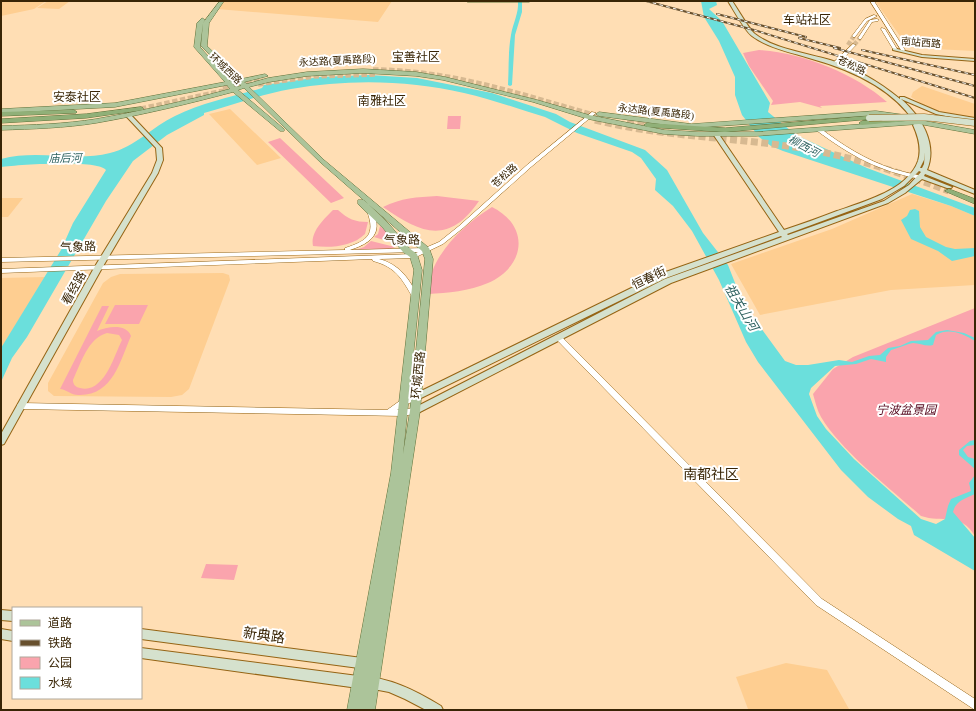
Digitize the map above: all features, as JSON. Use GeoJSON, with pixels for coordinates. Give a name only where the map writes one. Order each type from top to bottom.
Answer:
{"type":"FeatureCollection","features":[{"type":"Feature","properties":{"kind":"highway"},"geometry":{"type":"LineString","coordinates":[[1,117],[99,112],[140,107],[65,118],[1,122]]}},
{"type":"Feature","properties":{"kind":"highway"},"geometry":{"type":"LineString","coordinates":[[1,113],[99,112]]}},
{"type":"Feature","properties":{"kind":"highway"},"geometry":{"type":"LineString","coordinates":[[1,122],[47,122],[118,116]]}},
{"type":"Feature","properties":{"kind":"highway"},"geometry":{"type":"LineString","coordinates":[[647,125],[712,130],[788,122],[869,118]]}},
{"type":"Feature","properties":{"kind":"highway"},"geometry":{"type":"LineString","coordinates":[[788,122],[811,127],[916,121]]}},
{"type":"Feature","properties":{"kind":"highway"},"geometry":{"type":"LineString","coordinates":[[949,191],[975,202]]}},
{"type":"Feature","properties":{"kind":"main road","name":"环城西路"},"geometry":{"type":"LineString","coordinates":[[215,1],[200,23],[197,47],[229,83],[256,110],[274,123],[370,211]]}},
{"type":"Feature","properties":{"kind":"main road","name":"环城西路"},"geometry":{"type":"LineString","coordinates":[[222,1],[206,23],[204,46],[322,161],[426,250],[430,259],[415,411],[368,710]]}},
{"type":"Feature","properties":{"kind":"main road"},"geometry":{"type":"LineString","coordinates":[[468,1],[529,1]]}},
{"type":"Feature","properties":{"kind":"main road","name":"苍松路"},"geometry":{"type":"LineString","coordinates":[[726,1],[744,30],[755,40],[822,62],[870,84],[899,104],[916,121],[923,129],[929,150],[928,163],[921,172],[913,175],[895,189]]}},
{"type":"Feature","properties":{"kind":"main road","name":"苍松路"},"geometry":{"type":"LineString","coordinates":[[730,1],[752,34],[756,37],[769,44],[834,64],[870,81],[894,96],[910,110],[916,121]]}},
{"type":"Feature","properties":{"kind":"main road","name":"南站西路"},"geometry":{"type":"LineString","coordinates":[[896,49],[975,54]]}},
{"type":"Feature","properties":{"kind":"main road","name":"南站西路"},"geometry":{"type":"LineString","coordinates":[[896,49],[922,56],[975,60]]}},
{"type":"Feature","properties":{"kind":"main road"},"geometry":{"type":"LineString","coordinates":[[834,64],[865,76],[904,100],[925,109],[975,122]]}},
{"type":"Feature","properties":{"kind":"main road","name":"永达路(夏禹路段)"},"geometry":{"type":"LineString","coordinates":[[1,113],[115,105],[240,81],[318,69],[368,67],[413,69],[462,76],[594,113],[691,126],[748,127]]}},
{"type":"Feature","properties":{"kind":"main road","name":"永达路(夏禹路段)"},"geometry":{"type":"LineString","coordinates":[[1,128],[79,123],[128,115],[238,92],[268,80],[307,74],[363,71],[416,74],[469,83],[588,117],[664,132],[716,134],[748,127]]}},
{"type":"Feature","properties":{"kind":"main road","name":"看经路"},"geometry":{"type":"LineString","coordinates":[[1,442],[104,257],[155,173],[161,154],[156,145],[128,115]]}},
{"type":"Feature","properties":{"kind":"main road"},"geometry":{"type":"LineString","coordinates":[[869,118],[924,117],[975,122]]}},
{"type":"Feature","properties":{"kind":"main road"},"geometry":{"type":"LineString","coordinates":[[748,127],[796,131],[916,121],[934,121],[975,129]]}},
{"type":"Feature","properties":{"kind":"main road"},"geometry":{"type":"LineString","coordinates":[[916,121],[975,132]]}},
{"type":"Feature","properties":{"kind":"main road"},"geometry":{"type":"LineString","coordinates":[[748,127],[788,122]]}},
{"type":"Feature","properties":{"kind":"main road"},"geometry":{"type":"LineString","coordinates":[[716,134],[785,235]]}},
{"type":"Feature","properties":{"kind":"main road"},"geometry":{"type":"LineString","coordinates":[[921,172],[975,192]]}},
{"type":"Feature","properties":{"kind":"main road"},"geometry":{"type":"LineString","coordinates":[[921,172],[975,197]]}},
{"type":"Feature","properties":{"kind":"main road","name":"恒春街"},"geometry":{"type":"LineString","coordinates":[[785,235],[886,202],[905,192],[915,183],[921,172]]}},
{"type":"Feature","properties":{"kind":"main road","name":"恒春街"},"geometry":{"type":"LineString","coordinates":[[415,411],[695,268],[880,198],[895,189]]}},
{"type":"Feature","properties":{"kind":"main road"},"geometry":{"type":"LineString","coordinates":[[370,211],[386,226],[406,250],[414,256]]}},
{"type":"Feature","properties":{"kind":"main road","name":"环城西路"},"geometry":{"type":"LineString","coordinates":[[354,710],[396,473],[418,270],[414,256]]}},
{"type":"Feature","properties":{"kind":"main road","name":"恒春街"},"geometry":{"type":"LineString","coordinates":[[416,397],[662,276],[695,268]]}},
{"type":"Feature","properties":{"kind":"main road"},"geometry":{"type":"LineString","coordinates":[[1,615],[12,616]]}},
{"type":"Feature","properties":{"kind":"main road"},"geometry":{"type":"LineString","coordinates":[[1,634],[12,636]]}},
{"type":"Feature","properties":{"kind":"main road","name":"新典路"},"geometry":{"type":"LineString","coordinates":[[142,634],[362,663]]}},
{"type":"Feature","properties":{"kind":"main road"},"geometry":{"type":"LineString","coordinates":[[142,653],[358,682],[373,681],[417,698],[437,710]]}},
{"type":"Feature","properties":{"kind":"main road"},"geometry":{"type":"LineString","coordinates":[[362,663],[373,681]]}},
{"type":"Feature","properties":{"kind":"street"},"geometry":{"type":"LineString","coordinates":[[866,1],[896,49]]}},
{"type":"Feature","properties":{"kind":"street"},"geometry":{"type":"LineString","coordinates":[[872,1],[903,50]]}},
{"type":"Feature","properties":{"kind":"street"},"geometry":{"type":"LineString","coordinates":[[854,36],[866,20],[876,18]]}},
{"type":"Feature","properties":{"kind":"street"},"geometry":{"type":"LineString","coordinates":[[860,38],[871,21],[876,18]]}},
{"type":"Feature","properties":{"kind":"street","name":"苍松路"},"geometry":{"type":"LineString","coordinates":[[834,64],[848,45]]}},
{"type":"Feature","properties":{"kind":"street","name":"苍松路"},"geometry":{"type":"LineString","coordinates":[[834,64],[854,45]]}},
{"type":"Feature","properties":{"kind":"street","name":"苍松路"},"geometry":{"type":"LineString","coordinates":[[426,250],[442,242],[461,228],[529,166],[594,113]]}},
{"type":"Feature","properties":{"kind":"street"},"geometry":{"type":"LineString","coordinates":[[818,129],[848,151],[883,167],[913,175]]}},
{"type":"Feature","properties":{"kind":"street"},"geometry":{"type":"LineString","coordinates":[[326,252],[351,248],[368,240],[375,230],[374,220],[370,211]]}},
{"type":"Feature","properties":{"kind":"street","name":"气象路"},"geometry":{"type":"LineString","coordinates":[[1,260],[426,250]]}},
{"type":"Feature","properties":{"kind":"street","name":"气象路"},"geometry":{"type":"LineString","coordinates":[[1,271],[414,256],[426,250]]}},
{"type":"Feature","properties":{"kind":"street"},"geometry":{"type":"LineString","coordinates":[[365,258],[392,266],[408,282],[415,298]]}},
{"type":"Feature","properties":{"kind":"street"},"geometry":{"type":"LineString","coordinates":[[558,337],[819,602],[975,705]]}},
{"type":"Feature","properties":{"kind":"street"},"geometry":{"type":"LineString","coordinates":[[21,406],[389,412],[403,408],[416,397]]}},
{"type":"Feature","properties":{"kind":"street"},"geometry":{"type":"LineString","coordinates":[[403,408],[415,411]]}},
{"type":"Feature","properties":{"kind":"shaded area"},"geometry":{"type":"Polygon","coordinates":[[[46,1],[34,9],[1,16],[1,2],[46,1]]]}},
{"type":"Feature","properties":{"kind":"shaded area"},"geometry":{"type":"Polygon","coordinates":[[[48,1],[70,1],[59,9],[37,8],[48,1]]]}},
{"type":"Feature","properties":{"kind":"shaded area"},"geometry":{"type":"Polygon","coordinates":[[[223,1],[392,1],[378,22],[217,9],[223,1]]]}},
{"type":"Feature","properties":{"kind":"shaded area"},"geometry":{"type":"Polygon","coordinates":[[[875,1],[975,1],[975,51],[914,48],[905,43],[875,1]]]}},
{"type":"Feature","properties":{"kind":"shaded area"},"geometry":{"type":"Polygon","coordinates":[[[922,86],[975,104],[975,119],[950,115],[928,108],[911,97],[913,92],[922,86]]]}},
{"type":"Feature","properties":{"kind":"shaded area"},"geometry":{"type":"Polygon","coordinates":[[[230,109],[281,158],[257,165],[209,114],[230,109]]]}},
{"type":"Feature","properties":{"kind":"shaded area"},"geometry":{"type":"Polygon","coordinates":[[[912,194],[951,206],[975,216],[975,285],[891,290],[760,315],[731,264],[832,229],[912,194]]]}},
{"type":"Feature","properties":{"kind":"shaded area"},"geometry":{"type":"Polygon","coordinates":[[[1,198],[23,198],[8,217],[1,217],[1,198]]]}},
{"type":"Feature","properties":{"kind":"shaded area"},"geometry":{"type":"Polygon","coordinates":[[[223,273],[229,275],[230,280],[189,389],[182,395],[171,397],[54,396],[48,391],[48,383],[103,283],[111,277],[120,274],[223,273]]]}},
{"type":"Feature","properties":{"kind":"shaded area"},"geometry":{"type":"Polygon","coordinates":[[[45,277],[1,349],[1,278],[45,277]]]}},
{"type":"Feature","properties":{"kind":"shaded area"},"geometry":{"type":"Polygon","coordinates":[[[786,663],[827,670],[849,709],[748,709],[736,677],[786,663]]]}},
{"type":"Feature","properties":{"kind":"green space"},"geometry":{"type":"Polygon","coordinates":[[[759,50],[792,55],[827,66],[860,82],[887,102],[820,106],[822,108],[800,102],[771,105],[773,101],[749,66],[743,53],[759,50]]]}},
{"type":"Feature","properties":{"kind":"green space"},"geometry":{"type":"Polygon","coordinates":[[[448,116],[461,116],[460,129],[447,129],[448,116]]]}},
{"type":"Feature","properties":{"kind":"green space"},"geometry":{"type":"Polygon","coordinates":[[[280,138],[344,198],[331,203],[268,142],[280,138]]]}},
{"type":"Feature","properties":{"kind":"green space"},"geometry":{"type":"Polygon","coordinates":[[[437,196],[479,201],[468,215],[457,224],[445,229],[434,231],[422,229],[410,224],[383,207],[403,200],[437,196]]]}},
{"type":"Feature","properties":{"kind":"green space"},"geometry":{"type":"Polygon","coordinates":[[[492,207],[504,215],[513,224],[517,235],[518,246],[516,256],[510,267],[501,276],[481,286],[458,291],[428,294],[432,272],[442,253],[465,227],[492,207]]]}},
{"type":"Feature","properties":{"kind":"green space"},"geometry":{"type":"Polygon","coordinates":[[[333,210],[338,210],[345,216],[352,219],[368,222],[365,234],[354,242],[340,246],[313,246],[316,231],[333,210]]]}},
{"type":"Feature","properties":{"kind":"green space"},"geometry":{"type":"Polygon","coordinates":[[[380,226],[396,240],[397,244],[374,237],[378,234],[380,226]]]}},
{"type":"Feature","properties":{"kind":"green space"},"geometry":{"type":"Polygon","coordinates":[[[371,241],[395,247],[391,249],[353,251],[364,247],[371,241]]]}},
{"type":"Feature","properties":{"kind":"green space"},"geometry":{"type":"Polygon","coordinates":[[[115,305],[148,305],[139,324],[105,324],[115,305]]]}},
{"type":"Feature","properties":{"kind":"green space"},"geometry":{"type":"Polygon","coordinates":[[[102,306],[109,306],[97,331],[116,327],[125,329],[131,336],[114,375],[108,383],[91,393],[77,395],[60,389],[102,306]],[[107,333],[95,340],[82,359],[73,380],[76,386],[80,388],[88,388],[96,385],[102,380],[112,364],[122,340],[119,335],[107,333]]]}},
{"type":"Feature","properties":{"kind":"green space","name":"宁波盆景园"},"geometry":{"type":"Polygon","coordinates":[[[975,308],[975,536],[964,524],[957,521],[921,516],[881,482],[841,443],[830,430],[821,417],[813,394],[833,369],[853,357],[975,308]]]}},
{"type":"Feature","properties":{"kind":"green space"},"geometry":{"type":"Polygon","coordinates":[[[206,564],[238,565],[234,580],[201,578],[206,564]]]}},
{"type":"Feature","properties":{"kind":"water","name":"柳西河"},"geometry":{"type":"Polygon","coordinates":[[[701,1],[716,1],[717,5],[709,9],[722,21],[770,103],[768,112],[796,135],[867,168],[975,208],[975,216],[951,206],[783,151],[771,146],[759,137],[742,115],[735,95],[735,77],[719,41],[704,17],[701,1]]]}},
{"type":"Feature","properties":{"kind":"water"},"geometry":{"type":"Polygon","coordinates":[[[369,75],[417,78],[492,93],[556,114],[570,122],[645,150],[667,170],[703,233],[728,265],[737,288],[755,320],[785,361],[796,365],[808,365],[839,360],[852,362],[869,356],[880,355],[888,348],[900,346],[911,341],[928,340],[936,332],[947,330],[964,333],[975,338],[975,341],[956,332],[941,333],[936,335],[933,345],[928,346],[913,343],[891,350],[886,357],[886,362],[871,359],[856,364],[835,366],[811,388],[809,394],[817,416],[826,429],[854,459],[921,519],[936,524],[945,519],[951,499],[971,491],[969,483],[975,475],[975,494],[959,502],[954,508],[953,512],[975,538],[975,571],[914,535],[911,526],[898,519],[868,497],[841,470],[758,362],[746,342],[719,280],[692,231],[673,206],[655,190],[656,179],[641,158],[632,152],[577,133],[545,117],[464,93],[421,85],[378,82],[356,82],[291,89],[204,113],[204,115],[167,135],[133,161],[106,201],[27,337],[12,358],[1,382],[1,348],[61,250],[73,223],[106,170],[88,165],[73,164],[39,164],[1,167],[1,159],[29,155],[83,156],[110,153],[135,142],[175,116],[186,111],[207,103],[262,88],[264,85],[320,77],[369,75]]]}},
{"type":"Feature","properties":{"kind":"water"},"geometry":{"type":"Polygon","coordinates":[[[915,209],[919,211],[920,227],[926,237],[946,247],[955,249],[975,248],[975,256],[952,261],[938,251],[911,239],[901,220],[907,216],[910,210],[915,209]]]}},
{"type":"Feature","properties":{"kind":"water"},"geometry":{"type":"Polygon","coordinates":[[[975,440],[975,445],[967,446],[963,450],[968,457],[975,459],[975,469],[959,455],[959,450],[970,441],[975,440]]]}},
{"type":"Feature","properties":{"kind":"waterway"},"geometry":{"type":"LineString","coordinates":[[510,85],[513,35],[520,12],[520,1]]}},
{"type":"Feature","properties":{"kind":"tunnel"},"geometry":{"type":"LineString","coordinates":[[848,45],[854,36]]}},
{"type":"Feature","properties":{"kind":"tunnel"},"geometry":{"type":"LineString","coordinates":[[854,45],[860,38]]}},
{"type":"Feature","properties":{"kind":"tunnel"},"geometry":{"type":"LineString","coordinates":[[373,70],[431,74],[459,79],[516,93],[600,117]]}},
{"type":"Feature","properties":{"kind":"tunnel"},"geometry":{"type":"LineString","coordinates":[[258,84],[314,76],[376,74]]}},
{"type":"Feature","properties":{"kind":"tunnel"},"geometry":{"type":"LineString","coordinates":[[223,89],[263,80]]}},
{"type":"Feature","properties":{"kind":"tunnel"},"geometry":{"type":"LineString","coordinates":[[141,109],[228,90]]}},
{"type":"Feature","properties":{"kind":"tunnel"},"geometry":{"type":"LineString","coordinates":[[595,120],[646,130],[774,144],[819,151],[876,166],[949,191]]}},
{"type":"Feature","properties":{"kind":"tunnel"},"geometry":{"type":"LineString","coordinates":[[627,122],[647,125]]}},
{"type":"Feature","properties":{"kind":"railway"},"geometry":{"type":"LineString","coordinates":[[646,1],[754,30],[975,98]]}},
{"type":"Feature","properties":{"kind":"railway"},"geometry":{"type":"LineString","coordinates":[[717,14],[806,37]]}},
{"type":"Feature","properties":{"kind":"railway"},"geometry":{"type":"LineString","coordinates":[[799,38],[840,48]]}},
{"type":"Feature","properties":{"kind":"railway"},"geometry":{"type":"LineString","coordinates":[[834,48],[975,86]]}},
{"type":"Feature","properties":{"kind":"railway"},"geometry":{"type":"LineString","coordinates":[[862,50],[975,75]]}},
{"type":"Feature","properties":{"kind":"district","name":"车站社区"},"geometry":{"type":"Point","coordinates":[807,20]}},
{"type":"Feature","properties":{"kind":"district","name":"宝善社区"},"geometry":{"type":"Point","coordinates":[416,57]}},
{"type":"Feature","properties":{"kind":"district","name":"安泰社区"},"geometry":{"type":"Point","coordinates":[77,97]}},
{"type":"Feature","properties":{"kind":"district","name":"南雅社区"},"geometry":{"type":"Point","coordinates":[382,101]}},
{"type":"Feature","properties":{"kind":"district","name":"南都社区"},"geometry":{"type":"Point","coordinates":[711,474]}},
{"type":"Feature","properties":{"kind":"water label","name":"庙后河"},"geometry":{"type":"Point","coordinates":[65,158]}},
{"type":"Feature","properties":{"kind":"water label","name":"祖关山河"},"geometry":{"type":"Point","coordinates":[742,307]}}]}
